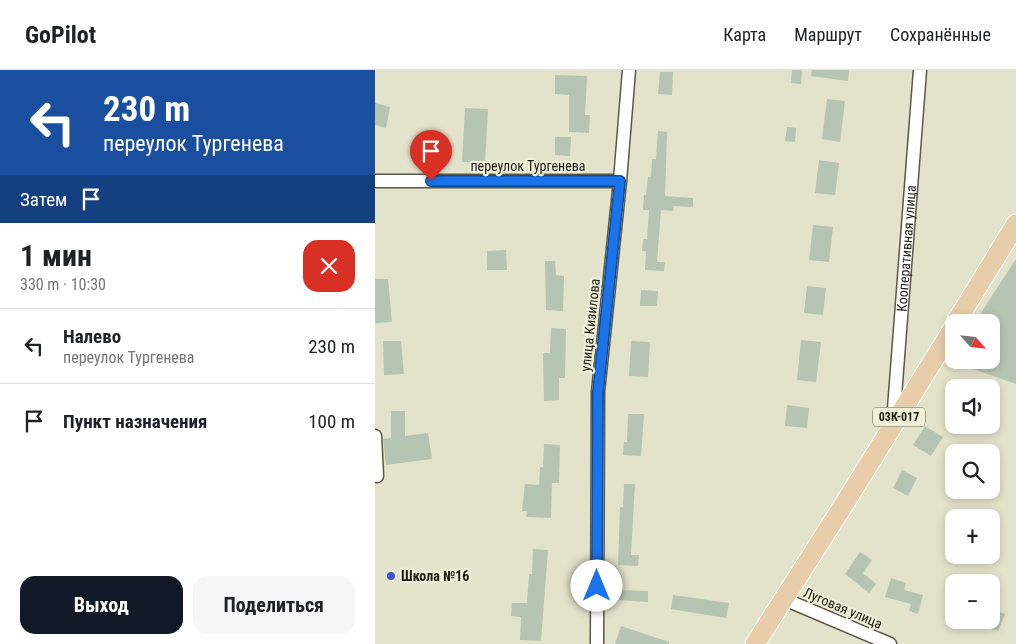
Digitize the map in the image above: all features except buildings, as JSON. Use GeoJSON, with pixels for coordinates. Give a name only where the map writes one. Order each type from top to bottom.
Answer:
{"type":"FeatureCollection","features":[{"type":"Feature","properties":{"kind":"main road"},"geometry":{"type":"LineString","coordinates":[[961,314],[1016,224]]}},
{"type":"Feature","properties":{"kind":"main road","name":"03К-017"},"geometry":{"type":"LineString","coordinates":[[783,599],[893,427],[945,341]]}},
{"type":"Feature","properties":{"kind":"main road"},"geometry":{"type":"LineString","coordinates":[[755,644],[783,599]]}},
{"type":"Feature","properties":{"kind":"street","name":"улица Кизилова"},"geometry":{"type":"LineString","coordinates":[[597,644],[598,392],[620,181],[629,70]]}},
{"type":"Feature","properties":{"kind":"street","name":"Кооперативная улица"},"geometry":{"type":"LineString","coordinates":[[893,427],[920,70]]}},
{"type":"Feature","properties":{"kind":"street","name":"переулок Тургенева"},"geometry":{"type":"LineString","coordinates":[[375,180],[620,181]]}},
{"type":"Feature","properties":{"kind":"street"},"geometry":{"type":"LineString","coordinates":[[375,436],[377,476]]}},
{"type":"Feature","properties":{"kind":"street","name":"Луговая улица"},"geometry":{"type":"LineString","coordinates":[[783,599],[890,644]]}},
{"type":"Feature","properties":{"kind":"place","name":"Школа №16"},"geometry":{"type":"Point","coordinates":[391,576]}},
{"type":"Feature","properties":{"kind":"route"},"geometry":{"type":"LineString","coordinates":[[431,181],[620,181],[598,392],[597,586]]}}]}
